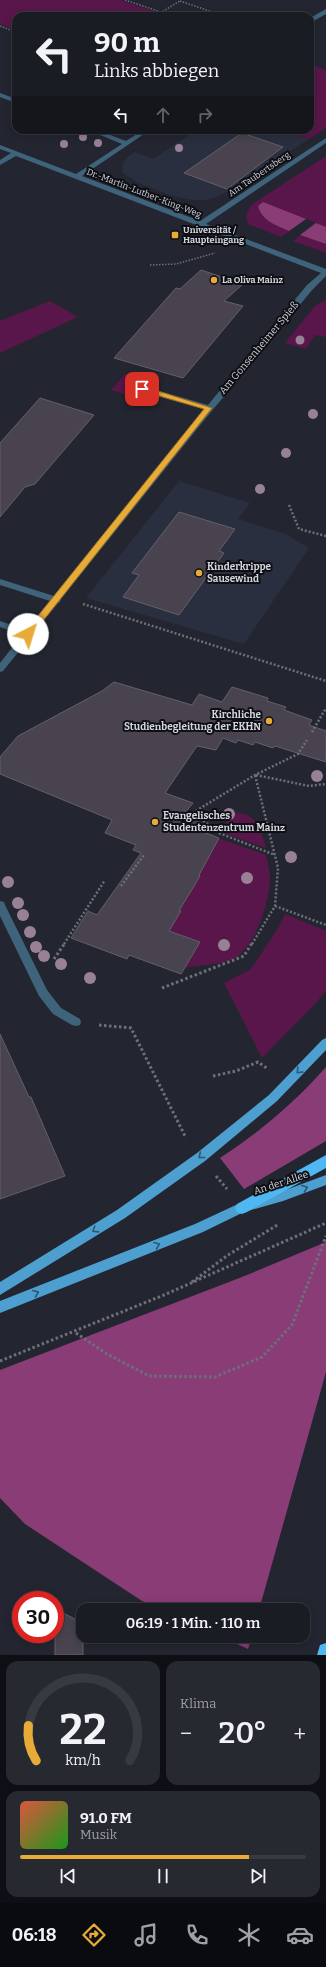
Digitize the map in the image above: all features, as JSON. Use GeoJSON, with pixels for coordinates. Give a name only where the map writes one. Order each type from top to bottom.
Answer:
{"type":"FeatureCollection","features":[{"type":"Feature","properties":{"kind":"highway"},"geometry":{"type":"LineString","coordinates":[[242,1208],[326,1161]]}},
{"type":"Feature","properties":{"kind":"highway"},"geometry":{"type":"LineString","coordinates":[[325,1655],[326,1651]]}},
{"type":"Feature","properties":{"kind":"main road"},"geometry":{"type":"LineString","coordinates":[[0,1289],[121,1214],[201,1157],[273,1098],[326,1042]]}},
{"type":"Feature","properties":{"kind":"main road","name":"An der Allee"},"geometry":{"type":"LineString","coordinates":[[0,1307],[192,1231],[242,1208],[283,1196],[326,1180]]}},
{"type":"Feature","properties":{"kind":"street"},"geometry":{"type":"LineString","coordinates":[[314,19],[326,11]]}},
{"type":"Feature","properties":{"kind":"street"},"geometry":{"type":"LineString","coordinates":[[0,95],[12,100]]}},
{"type":"Feature","properties":{"kind":"street"},"geometry":{"type":"LineString","coordinates":[[101,134],[126,144]]}},
{"type":"Feature","properties":{"kind":"street"},"geometry":{"type":"LineString","coordinates":[[76,177],[141,134]]}},
{"type":"Feature","properties":{"kind":"street","name":"Am Taubertsberg"},"geometry":{"type":"LineString","coordinates":[[202,224],[326,140]]}},
{"type":"Feature","properties":{"kind":"street","name":"Dr.-Martin-Luther-King-Weg"},"geometry":{"type":"LineString","coordinates":[[0,147],[326,272]]}},
{"type":"Feature","properties":{"kind":"street"},"geometry":{"type":"LineString","coordinates":[[0,162],[16,154]]}},
{"type":"Feature","properties":{"kind":"street","name":"Am Gonsenheimer Spieß"},"geometry":{"type":"LineString","coordinates":[[0,669],[57,600],[209,408],[310,287],[326,272]]}},
{"type":"Feature","properties":{"kind":"street"},"geometry":{"type":"LineString","coordinates":[[142,389],[209,408]]}},
{"type":"Feature","properties":{"kind":"street"},"geometry":{"type":"LineString","coordinates":[[0,582],[57,600]]}},
{"type":"Feature","properties":{"kind":"street"},"geometry":{"type":"LineString","coordinates":[[0,624],[28,634]]}},
{"type":"Feature","properties":{"kind":"street"},"geometry":{"type":"LineString","coordinates":[[0,904],[43,993],[57,1011],[76,1022]]}},
{"type":"Feature","properties":{"kind":"path"},"geometry":{"type":"LineString","coordinates":[[125,0],[161,12],[180,0],[213,12]]}},
{"type":"Feature","properties":{"kind":"path"},"geometry":{"type":"LineString","coordinates":[[0,26],[12,30]]}},
{"type":"Feature","properties":{"kind":"path"},"geometry":{"type":"LineString","coordinates":[[150,265],[176,264],[191,258],[213,255],[217,251]]}},
{"type":"Feature","properties":{"kind":"path"},"geometry":{"type":"LineString","coordinates":[[289,505],[299,529],[326,536]]}},
{"type":"Feature","properties":{"kind":"path"},"geometry":{"type":"LineString","coordinates":[[77,602],[326,681]]}},
{"type":"Feature","properties":{"kind":"path"},"geometry":{"type":"LineString","coordinates":[[312,732],[326,708]]}},
{"type":"Feature","properties":{"kind":"path"},"geometry":{"type":"LineString","coordinates":[[189,815],[255,775],[298,754],[307,740]]}},
{"type":"Feature","properties":{"kind":"path"},"geometry":{"type":"LineString","coordinates":[[255,775],[309,786],[326,784]]}},
{"type":"Feature","properties":{"kind":"path"},"geometry":{"type":"LineString","coordinates":[[162,988],[244,956],[275,906],[278,868],[271,831],[255,775]]}},
{"type":"Feature","properties":{"kind":"path"},"geometry":{"type":"LineString","coordinates":[[194,812],[219,833],[275,855]]}},
{"type":"Feature","properties":{"kind":"path"},"geometry":{"type":"LineString","coordinates":[[121,886],[144,855]]}},
{"type":"Feature","properties":{"kind":"path"},"geometry":{"type":"LineString","coordinates":[[36,978],[51,964],[105,880]]}},
{"type":"Feature","properties":{"kind":"path"},"geometry":{"type":"LineString","coordinates":[[275,906],[326,925]]}},
{"type":"Feature","properties":{"kind":"path"},"geometry":{"type":"LineString","coordinates":[[76,1022],[131,1028],[188,1142]]}},
{"type":"Feature","properties":{"kind":"path"},"geometry":{"type":"LineString","coordinates":[[213,1076],[236,1071],[258,1062],[269,1069]]}},
{"type":"Feature","properties":{"kind":"path"},"geometry":{"type":"LineString","coordinates":[[0,1361],[189,1285],[326,1224]]}},
{"type":"Feature","properties":{"kind":"path"},"geometry":{"type":"LineString","coordinates":[[189,1285],[228,1255],[271,1229]]}},
{"type":"Feature","properties":{"kind":"path"},"geometry":{"type":"LineString","coordinates":[[75,1332],[106,1354],[149,1376],[215,1377],[262,1357],[292,1325],[326,1236]]}},
{"type":"Feature","properties":{"kind":"shaded area"},"geometry":{"type":"Polygon","coordinates":[[[0,0],[120,0],[157,12],[12,12],[12,28],[0,24],[0,0]]]}},
{"type":"Feature","properties":{"kind":"shaded area"},"geometry":{"type":"Polygon","coordinates":[[[314,66],[326,70],[326,128],[309,139],[295,134],[314,134],[314,66]]]}},
{"type":"Feature","properties":{"kind":"shaded area"},"geometry":{"type":"Polygon","coordinates":[[[191,134],[295,134],[309,139],[227,192],[206,200],[193,200],[173,196],[138,183],[123,173],[122,165],[134,152],[153,159],[191,134]]]}},
{"type":"Feature","properties":{"kind":"shaded area"},"geometry":{"type":"Polygon","coordinates":[[[326,156],[326,227],[306,219],[281,237],[248,224],[246,215],[251,205],[326,156]]]}},
{"type":"Feature","properties":{"kind":"shaded area"},"geometry":{"type":"Polygon","coordinates":[[[263,202],[306,219],[289,231],[266,219],[258,206],[263,202]]]}},
{"type":"Feature","properties":{"kind":"shaded area"},"geometry":{"type":"Polygon","coordinates":[[[316,223],[326,227],[326,244],[300,235],[316,223]]]}},
{"type":"Feature","properties":{"kind":"shaded area"},"geometry":{"type":"Polygon","coordinates":[[[300,235],[326,244],[326,253],[293,241],[300,235]]]}},
{"type":"Feature","properties":{"kind":"shaded area"},"geometry":{"type":"Polygon","coordinates":[[[326,300],[326,337],[315,335],[306,349],[285,343],[315,306],[326,300]]]}},
{"type":"Feature","properties":{"kind":"shaded area"},"geometry":{"type":"Polygon","coordinates":[[[50,301],[78,317],[0,353],[0,321],[50,301]]]}},
{"type":"Feature","properties":{"kind":"shaded area"},"geometry":{"type":"Polygon","coordinates":[[[125,374],[145,380],[139,398],[111,390],[125,374]]]}},
{"type":"Feature","properties":{"kind":"shaded area","name":"Kinderkrippe Sausewind"},"geometry":{"type":"Polygon","coordinates":[[[179,481],[250,503],[238,519],[286,534],[309,548],[244,644],[86,598],[179,481]]]}},
{"type":"Feature","properties":{"kind":"shaded area"},"geometry":{"type":"Polygon","coordinates":[[[232,813],[240,813],[252,818],[259,828],[266,848],[221,832],[232,813]]]}},
{"type":"Feature","properties":{"kind":"shaded area"},"geometry":{"type":"Polygon","coordinates":[[[219,838],[266,855],[270,879],[264,911],[255,934],[249,944],[235,958],[217,963],[184,968],[200,942],[169,931],[219,838]]]}},
{"type":"Feature","properties":{"kind":"shaded area"},"geometry":{"type":"Polygon","coordinates":[[[285,914],[326,931],[326,990],[316,1003],[262,1058],[224,983],[251,969],[278,928],[285,914]]]}},
{"type":"Feature","properties":{"kind":"shaded area"},"geometry":{"type":"Polygon","coordinates":[[[326,1067],[326,1141],[244,1189],[220,1158],[249,1138],[289,1105],[326,1067]]]}},
{"type":"Feature","properties":{"kind":"shaded area"},"geometry":{"type":"Polygon","coordinates":[[[326,1242],[326,1372],[261,1603],[147,1603],[25,1524],[0,1498],[0,1370],[242,1277],[326,1242]]]}},
{"type":"Feature","properties":{"kind":"shaded area"},"geometry":{"type":"Polygon","coordinates":[[[235,1643],[250,1643],[248,1649],[235,1643]]]}},
{"type":"Feature","properties":{"kind":"building"},"geometry":{"type":"Polygon","coordinates":[[[241,134],[245,134],[283,147],[227,189],[184,173],[241,134]]]}},
{"type":"Feature","properties":{"kind":"building"},"geometry":{"type":"Polygon","coordinates":[[[201,270],[243,284],[224,301],[243,306],[183,378],[114,358],[176,288],[180,289],[201,270]]]}},
{"type":"Feature","properties":{"kind":"building"},"geometry":{"type":"Polygon","coordinates":[[[40,398],[94,415],[35,484],[25,487],[0,517],[0,443],[40,398]]]}},
{"type":"Feature","properties":{"kind":"building"},"geometry":{"type":"Polygon","coordinates":[[[179,512],[235,529],[219,551],[224,553],[179,615],[123,597],[139,575],[132,573],[179,512]]]}},
{"type":"Feature","properties":{"kind":"building","name":"Evangelisches Studentenzentrum Mainz"},"geometry":{"type":"Polygon","coordinates":[[[114,682],[192,705],[199,694],[222,702],[232,687],[268,698],[267,701],[286,707],[284,710],[312,720],[309,725],[326,731],[326,762],[275,746],[273,748],[255,742],[253,745],[238,740],[236,743],[223,738],[216,750],[197,746],[165,793],[193,803],[183,815],[202,823],[198,830],[219,838],[199,875],[200,876],[169,931],[200,942],[181,974],[129,955],[127,959],[71,938],[88,911],[97,915],[141,853],[133,850],[136,845],[105,833],[112,820],[0,774],[0,757],[18,736],[102,691],[114,682]]]}},
{"type":"Feature","properties":{"kind":"building"},"geometry":{"type":"Polygon","coordinates":[[[0,1034],[29,1097],[31,1097],[65,1176],[0,1199],[0,1034]]]}},
{"type":"Feature","properties":{"kind":"building"},"geometry":{"type":"Polygon","coordinates":[[[64,1614],[76,1620],[76,1643],[83,1643],[83,1655],[55,1655],[55,1643],[64,1643],[64,1614]]]}},
{"type":"Feature","properties":{"kind":"place","name":"Universität / Haupteingang"},"geometry":{"type":"Point","coordinates":[175,235]}},
{"type":"Feature","properties":{"kind":"place","name":"La Oliva Mainz"},"geometry":{"type":"Point","coordinates":[214,280]}},
{"type":"Feature","properties":{"kind":"place","name":"Kinderkrippe Sausewind"},"geometry":{"type":"Point","coordinates":[199,573]}},
{"type":"Feature","properties":{"kind":"place","name":"Kirchliche Studienbegleitung der EKHN"},"geometry":{"type":"Point","coordinates":[269,721]}},
{"type":"Feature","properties":{"kind":"place","name":"Evangelisches Studentenzentrum Mainz"},"geometry":{"type":"Point","coordinates":[155,822]}},
{"type":"Feature","properties":{"kind":"route"},"geometry":{"type":"LineString","coordinates":[[28,634],[57,600],[209,408],[142,389]]}}]}
